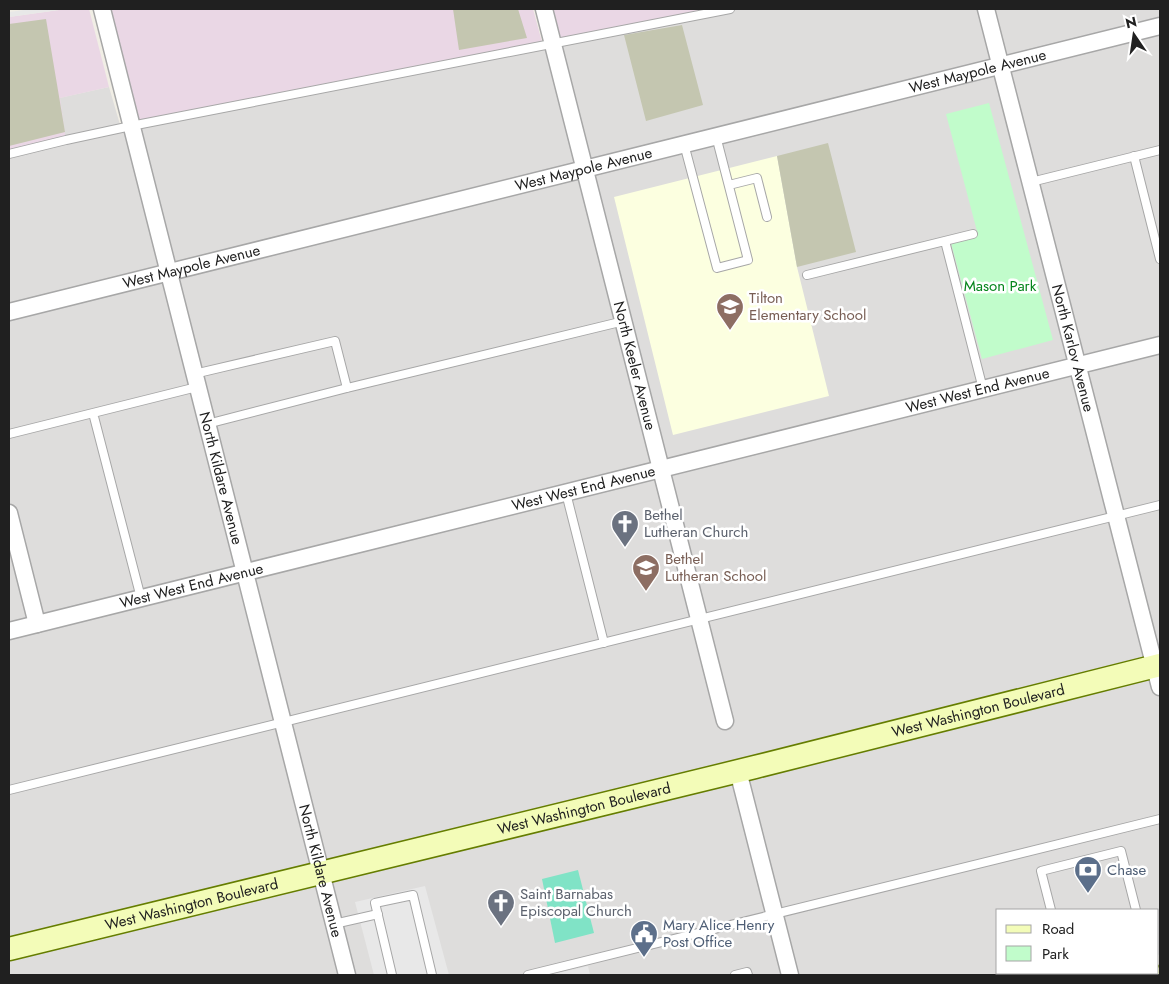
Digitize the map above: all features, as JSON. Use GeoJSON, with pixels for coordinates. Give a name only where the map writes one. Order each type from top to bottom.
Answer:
{"type":"FeatureCollection","features":[{"type":"Feature","properties":{"kind":"street","name":"North Kildare Avenue"},"geometry":{"type":"LineString","coordinates":[[102,9],[347,975]]}},
{"type":"Feature","properties":{"kind":"street","name":"North Keeler Avenue"},"geometry":{"type":"LineString","coordinates":[[544,9],[725,721]]}},
{"type":"Feature","properties":{"kind":"street","name":"North Karlov Avenue"},"geometry":{"type":"LineString","coordinates":[[986,9],[1158,672]]}},
{"type":"Feature","properties":{"kind":"street","name":"West Maypole Avenue"},"geometry":{"type":"LineString","coordinates":[[9,312],[1160,26]]}},
{"type":"Feature","properties":{"kind":"street","name":"West West End Avenue"},"geometry":{"type":"LineString","coordinates":[[9,631],[1160,345]]}},
{"type":"Feature","properties":{"kind":"street"},"geometry":{"type":"LineString","coordinates":[[9,513],[37,624]]}},
{"type":"Feature","properties":{"kind":"street","name":"West Washington Boulevard"},"geometry":{"type":"LineString","coordinates":[[9,949],[738,771],[1158,672]]}},
{"type":"Feature","properties":{"kind":"street"},"geometry":{"type":"LineString","coordinates":[[738,771],[790,975]]}},
{"type":"Feature","properties":{"kind":"lane"},"geometry":{"type":"LineString","coordinates":[[9,154],[131,126],[730,9]]}},
{"type":"Feature","properties":{"kind":"lane"},"geometry":{"type":"LineString","coordinates":[[684,144],[717,268],[748,260],[716,136]]}},
{"type":"Feature","properties":{"kind":"lane"},"geometry":{"type":"LineString","coordinates":[[1031,182],[1160,150]]}},
{"type":"Feature","properties":{"kind":"lane"},"geometry":{"type":"LineString","coordinates":[[1134,156],[1160,259]]}},
{"type":"Feature","properties":{"kind":"lane"},"geometry":{"type":"LineString","coordinates":[[729,185],[757,178],[767,217]]}},
{"type":"Feature","properties":{"kind":"lane"},"geometry":{"type":"LineString","coordinates":[[807,275],[973,234]]}},
{"type":"Feature","properties":{"kind":"lane"},"geometry":{"type":"LineString","coordinates":[[945,241],[983,389]]}},
{"type":"Feature","properties":{"kind":"lane"},"geometry":{"type":"LineString","coordinates":[[207,424],[624,321]]}},
{"type":"Feature","properties":{"kind":"lane"},"geometry":{"type":"LineString","coordinates":[[9,434],[93,412],[196,380],[335,341],[347,388]]}},
{"type":"Feature","properties":{"kind":"lane"},"geometry":{"type":"LineString","coordinates":[[93,412],[141,598]]}},
{"type":"Feature","properties":{"kind":"lane"},"geometry":{"type":"LineString","coordinates":[[566,493],[604,642]]}},
{"type":"Feature","properties":{"kind":"lane"},"geometry":{"type":"LineString","coordinates":[[9,790],[1160,505]]}},
{"type":"Feature","properties":{"kind":"lane"},"geometry":{"type":"LineString","coordinates":[[528,975],[1160,819]]}},
{"type":"Feature","properties":{"kind":"lane"},"geometry":{"type":"LineString","coordinates":[[1051,909],[1041,871],[1121,851],[1136,909]]}},
{"type":"Feature","properties":{"kind":"lane"},"geometry":{"type":"LineString","coordinates":[[392,975],[375,903],[413,894],[432,975]]}},
{"type":"Feature","properties":{"kind":"lane"},"geometry":{"type":"LineString","coordinates":[[334,924],[378,914]]}},
{"type":"Feature","properties":{"kind":"lane"},"geometry":{"type":"LineString","coordinates":[[735,975],[747,972],[748,975]]}},
{"type":"Feature","properties":{"kind":"shaded area"},"geometry":{"type":"Polygon","coordinates":[[[31,9],[66,9],[9,17],[9,12],[31,9]]]}},
{"type":"Feature","properties":{"kind":"shaded area"},"geometry":{"type":"Polygon","coordinates":[[[66,9],[89,9],[109,87],[60,98],[66,140],[9,154],[9,17],[66,9]]]}},
{"type":"Feature","properties":{"kind":"shaded area"},"geometry":{"type":"Polygon","coordinates":[[[110,9],[533,9],[543,46],[139,125],[110,9]]]}},
{"type":"Feature","properties":{"kind":"shaded area"},"geometry":{"type":"Polygon","coordinates":[[[453,9],[518,9],[527,38],[459,50],[453,9]]]}},
{"type":"Feature","properties":{"kind":"shaded area"},"geometry":{"type":"Polygon","coordinates":[[[552,9],[730,9],[561,43],[552,9]]]}},
{"type":"Feature","properties":{"kind":"shaded area"},"geometry":{"type":"Polygon","coordinates":[[[730,9],[1160,9],[1160,954],[1159,909],[996,909],[996,974],[1080,974],[9,975],[9,154],[59,98],[109,87],[121,128],[730,9]]]}},
{"type":"Feature","properties":{"kind":"shaded area"},"geometry":{"type":"Polygon","coordinates":[[[46,19],[65,132],[9,146],[9,24],[46,19]]]}},
{"type":"Feature","properties":{"kind":"shaded area"},"geometry":{"type":"Polygon","coordinates":[[[682,25],[703,105],[646,121],[624,35],[682,25]]]}},
{"type":"Feature","properties":{"kind":"shaded area"},"geometry":{"type":"Polygon","coordinates":[[[828,143],[856,252],[797,267],[777,156],[828,143]]]}},
{"type":"Feature","properties":{"kind":"shaded area","name":"Tilton Elementary School"},"geometry":{"type":"Polygon","coordinates":[[[777,156],[797,267],[829,396],[673,435],[614,197],[777,156]]]}},
{"type":"Feature","properties":{"kind":"shaded area"},"geometry":{"type":"Polygon","coordinates":[[[425,886],[449,975],[374,975],[355,902],[425,886]]]}},
{"type":"Feature","properties":{"kind":"shaded area"},"geometry":{"type":"Polygon","coordinates":[[[588,966],[590,975],[550,975],[588,966]]]}},
{"type":"Feature","properties":{"kind":"green space","name":"Mason Park"},"geometry":{"type":"Polygon","coordinates":[[[989,103],[1053,340],[982,359],[951,243],[978,235],[946,114],[989,103]]]}},
{"type":"Feature","properties":{"kind":"green space"},"geometry":{"type":"Polygon","coordinates":[[[578,870],[594,933],[555,943],[542,879],[578,870]]]}},
{"type":"Feature","properties":{"kind":"place","name":"Tilton Elementary School"},"geometry":{"type":"Point","coordinates":[730,331]}},
{"type":"Feature","properties":{"kind":"place","name":"Bethel Lutheran Church"},"geometry":{"type":"Point","coordinates":[625,548]}},
{"type":"Feature","properties":{"kind":"place","name":"Bethel Lutheran School"},"geometry":{"type":"Point","coordinates":[646,592]}},
{"type":"Feature","properties":{"kind":"place","name":"Chase"},"geometry":{"type":"Point","coordinates":[1088,894]}},
{"type":"Feature","properties":{"kind":"place","name":"Saint Barnabas Episcopal Church"},"geometry":{"type":"Point","coordinates":[501,927]}},
{"type":"Feature","properties":{"kind":"place","name":"Mary Alice Henry Post Office"},"geometry":{"type":"Point","coordinates":[644,958]}}]}
